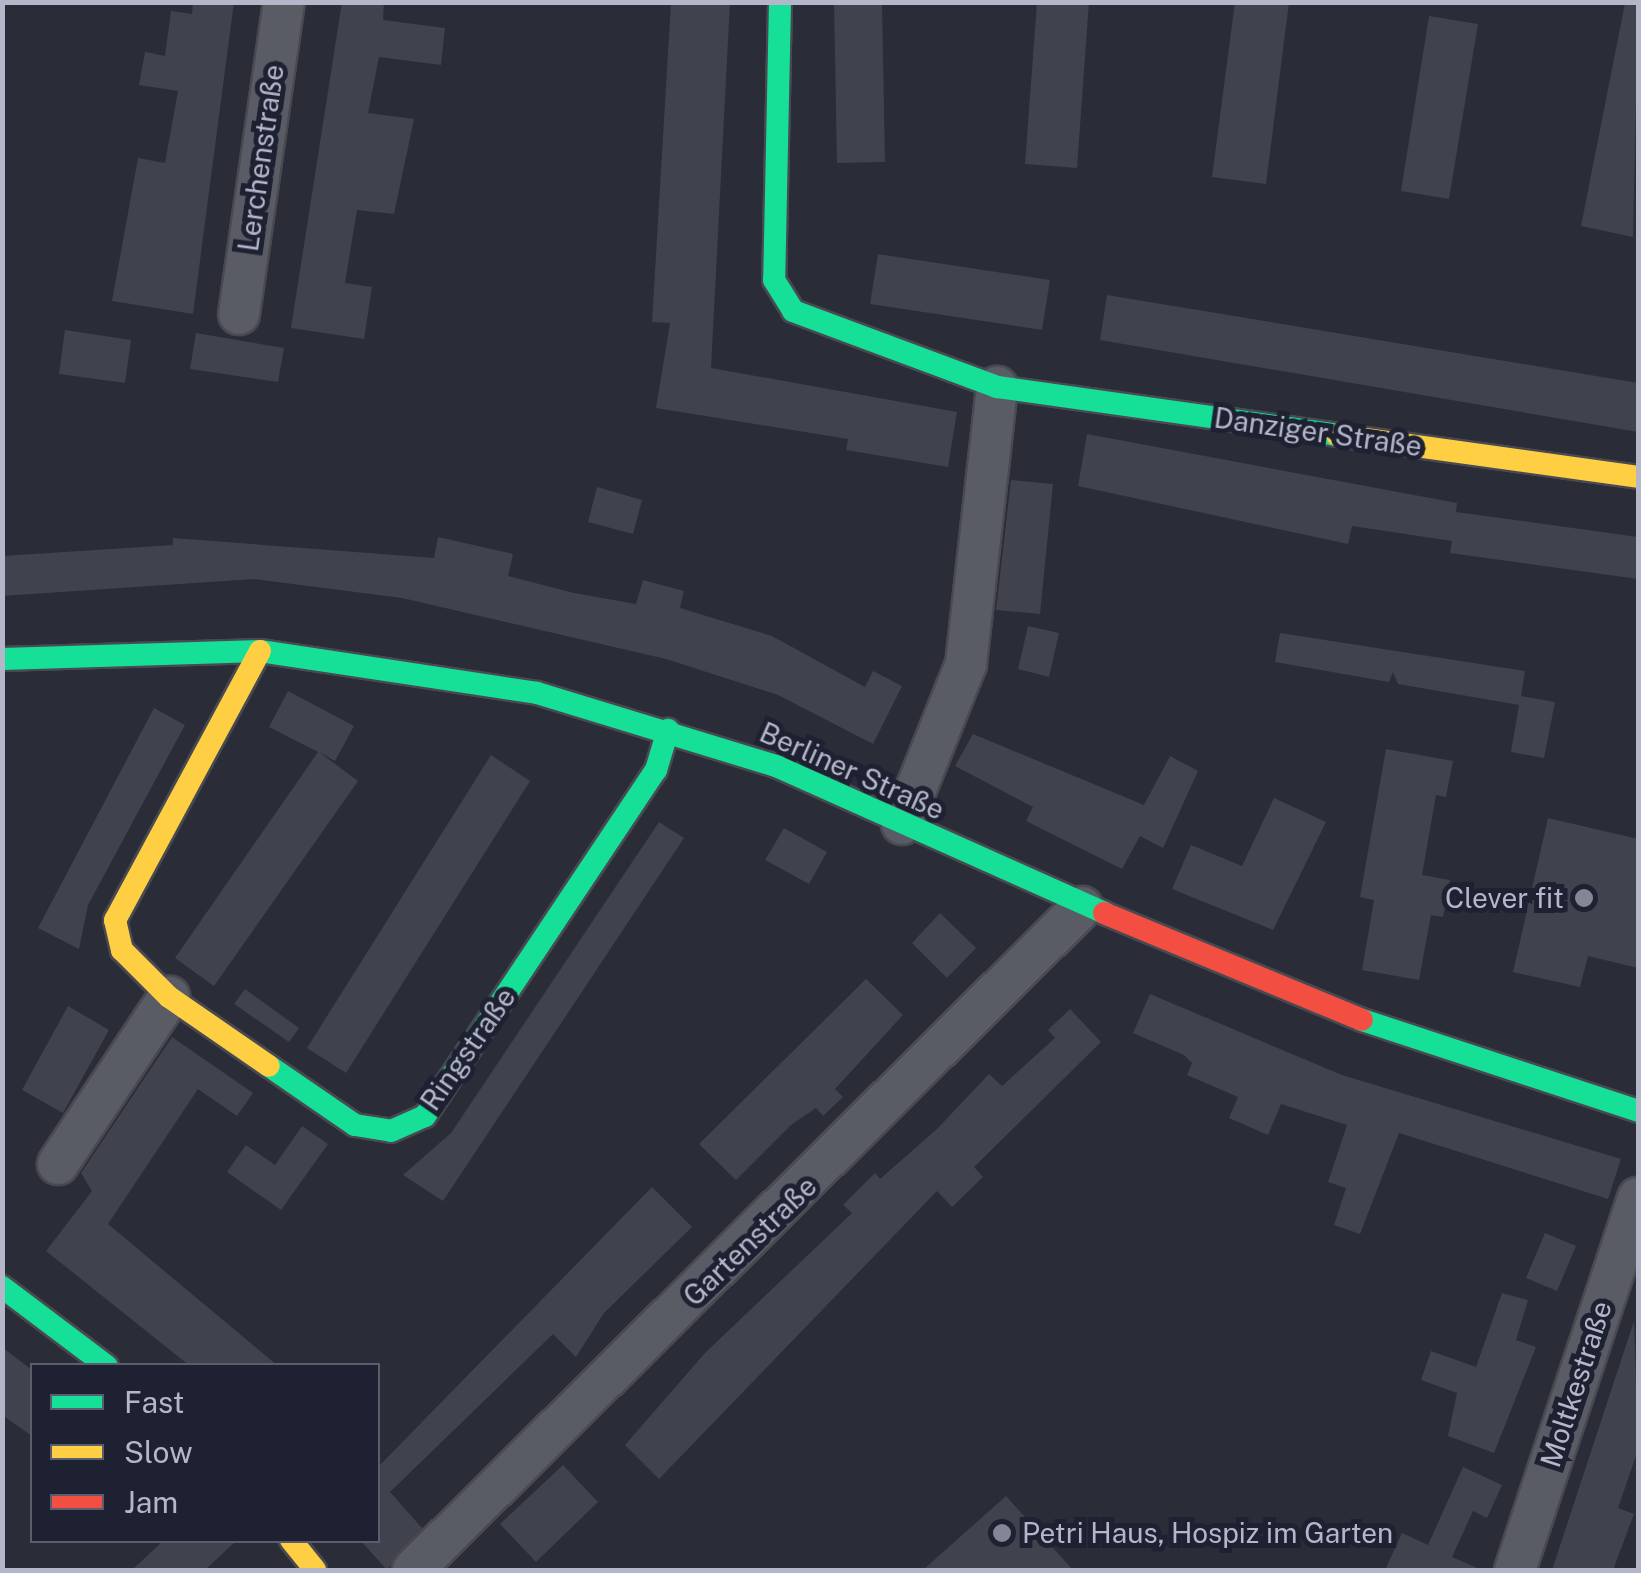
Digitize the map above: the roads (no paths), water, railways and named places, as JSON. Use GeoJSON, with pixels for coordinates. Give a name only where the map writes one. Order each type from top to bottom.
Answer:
{"type":"FeatureCollection","features":[{"type":"Feature","properties":{"kind":"street","name":"Lerchenstraße"},"geometry":{"type":"LineString","coordinates":[[238,314],[284,2]]}},
{"type":"Feature","properties":{"kind":"street","name":"Danziger Straße"},"geometry":{"type":"LineString","coordinates":[[780,2],[774,280],[793,311],[998,387],[1638,477]]}},
{"type":"Feature","properties":{"kind":"street"},"geometry":{"type":"LineString","coordinates":[[902,824],[966,664],[998,387]]}},
{"type":"Feature","properties":{"kind":"street","name":"Berliner Straße"},"geometry":{"type":"LineString","coordinates":[[2,659],[260,651],[537,694],[668,730],[776,766],[1082,907],[1290,997],[1638,1111]]}},
{"type":"Feature","properties":{"kind":"street","name":"Ringstraße"},"geometry":{"type":"LineString","coordinates":[[260,651],[115,920],[122,950],[169,997],[355,1124],[391,1131],[425,1116],[656,770],[668,730]]}},
{"type":"Feature","properties":{"kind":"street","name":"Gartenstraße"},"geometry":{"type":"LineString","coordinates":[[414,1570],[1082,907]]}},
{"type":"Feature","properties":{"kind":"street"},"geometry":{"type":"LineString","coordinates":[[58,1164],[169,997]]}},
{"type":"Feature","properties":{"kind":"street","name":"Moltkestraße"},"geometry":{"type":"LineString","coordinates":[[1514,1570],[1638,1198]]}},
{"type":"Feature","properties":{"kind":"street"},"geometry":{"type":"LineString","coordinates":[[2,1287],[103,1363]]}},
{"type":"Feature","properties":{"kind":"street"},"geometry":{"type":"LineString","coordinates":[[292,1543],[315,1570]]}},
{"type":"Feature","properties":{"kind":"place","name":"Clever fit"},"geometry":{"type":"Point","coordinates":[1584,898]}},
{"type":"Feature","properties":{"kind":"place","name":"Petri Haus, Hospiz im Garten"},"geometry":{"type":"Point","coordinates":[1002,1533]}}]}
